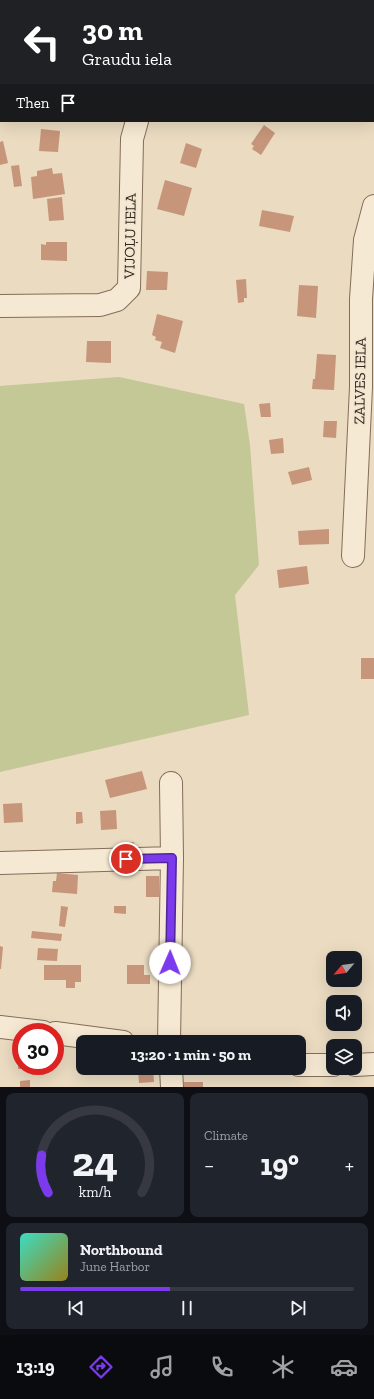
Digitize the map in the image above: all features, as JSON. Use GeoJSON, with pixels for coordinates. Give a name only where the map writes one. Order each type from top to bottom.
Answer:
{"type":"FeatureCollection","features":[{"type":"Feature","properties":{"kind":"street","name":"VIJOĻU IELA"},"geometry":{"type":"LineString","coordinates":[[0,306],[100,306],[117,300],[129,288],[132,147],[137,122]]}},
{"type":"Feature","properties":{"kind":"street","name":"ZALVES IELA"},"geometry":{"type":"LineString","coordinates":[[353,556],[361,387],[361,299],[365,240],[374,206]]}},
{"type":"Feature","properties":{"kind":"street"},"geometry":{"type":"LineString","coordinates":[[169,1035],[172,858],[171,783]]}},
{"type":"Feature","properties":{"kind":"street"},"geometry":{"type":"LineString","coordinates":[[1,863],[172,858]]}},
{"type":"Feature","properties":{"kind":"street"},"geometry":{"type":"LineString","coordinates":[[0,1027],[12,1028]]}},
{"type":"Feature","properties":{"kind":"street"},"geometry":{"type":"LineString","coordinates":[[64,1034],[76,1036]]}},
{"type":"Feature","properties":{"kind":"street"},"geometry":{"type":"LineString","coordinates":[[362,1065],[374,1064]]}},
{"type":"Feature","properties":{"kind":"street"},"geometry":{"type":"LineString","coordinates":[[306,1065],[326,1065]]}},
{"type":"Feature","properties":{"kind":"street"},"geometry":{"type":"LineString","coordinates":[[171,1075],[172,1087]]}},
{"type":"Feature","properties":{"kind":"green space"},"geometry":{"type":"Polygon","coordinates":[[[119,377],[244,404],[250,445],[259,565],[235,595],[249,715],[0,772],[0,386],[119,377]]]}},
{"type":"Feature","properties":{"kind":"building"},"geometry":{"type":"Polygon","coordinates":[[[264,125],[275,133],[261,155],[252,149],[254,146],[251,144],[264,125]]]}},
{"type":"Feature","properties":{"kind":"building"},"geometry":{"type":"Polygon","coordinates":[[[41,129],[60,131],[58,152],[39,151],[41,129]]]}},
{"type":"Feature","properties":{"kind":"building"},"geometry":{"type":"Polygon","coordinates":[[[3,141],[8,163],[0,165],[0,142],[3,141]]]}},
{"type":"Feature","properties":{"kind":"building"},"geometry":{"type":"Polygon","coordinates":[[[186,143],[202,149],[196,168],[180,163],[186,143]]]}},
{"type":"Feature","properties":{"kind":"building"},"geometry":{"type":"Polygon","coordinates":[[[19,165],[22,186],[14,187],[11,166],[19,165]]]}},
{"type":"Feature","properties":{"kind":"building"},"geometry":{"type":"Polygon","coordinates":[[[52,168],[53,174],[62,173],[65,194],[33,199],[31,177],[37,176],[37,171],[52,168]]]}},
{"type":"Feature","properties":{"kind":"building"},"geometry":{"type":"Polygon","coordinates":[[[165,180],[192,188],[184,216],[157,209],[165,180]]]}},
{"type":"Feature","properties":{"kind":"building"},"geometry":{"type":"Polygon","coordinates":[[[62,197],[64,220],[49,221],[47,199],[62,197]]]}},
{"type":"Feature","properties":{"kind":"building"},"geometry":{"type":"Polygon","coordinates":[[[262,210],[294,216],[290,232],[259,226],[262,210]]]}},
{"type":"Feature","properties":{"kind":"building"},"geometry":{"type":"Polygon","coordinates":[[[46,242],[67,242],[67,261],[41,260],[41,244],[46,245],[46,242]]]}},
{"type":"Feature","properties":{"kind":"building"},"geometry":{"type":"Polygon","coordinates":[[[147,271],[168,272],[167,290],[146,290],[147,271]]]}},
{"type":"Feature","properties":{"kind":"building"},"geometry":{"type":"Polygon","coordinates":[[[246,279],[247,298],[244,298],[244,302],[238,303],[236,280],[246,279]]]}},
{"type":"Feature","properties":{"kind":"building"},"geometry":{"type":"Polygon","coordinates":[[[299,285],[318,286],[316,318],[297,316],[299,285]]]}},
{"type":"Feature","properties":{"kind":"building"},"geometry":{"type":"Polygon","coordinates":[[[157,314],[183,321],[175,353],[160,348],[162,342],[155,340],[156,337],[152,335],[157,314]]]}},
{"type":"Feature","properties":{"kind":"building"},"geometry":{"type":"Polygon","coordinates":[[[87,341],[111,341],[111,363],[86,362],[87,341]]]}},
{"type":"Feature","properties":{"kind":"building"},"geometry":{"type":"Polygon","coordinates":[[[317,354],[336,355],[334,390],[312,389],[313,379],[315,379],[317,354]]]}},
{"type":"Feature","properties":{"kind":"building"},"geometry":{"type":"Polygon","coordinates":[[[270,403],[271,417],[261,417],[259,404],[270,403]]]}},
{"type":"Feature","properties":{"kind":"building"},"geometry":{"type":"Polygon","coordinates":[[[324,421],[337,421],[336,438],[323,437],[324,421]]]}},
{"type":"Feature","properties":{"kind":"building"},"geometry":{"type":"Polygon","coordinates":[[[283,438],[284,453],[271,454],[269,440],[283,438]]]}},
{"type":"Feature","properties":{"kind":"building"},"geometry":{"type":"Polygon","coordinates":[[[309,467],[312,480],[292,485],[288,472],[309,467]]]}},
{"type":"Feature","properties":{"kind":"building"},"geometry":{"type":"Polygon","coordinates":[[[329,529],[329,544],[299,545],[298,531],[329,529]]]}},
{"type":"Feature","properties":{"kind":"building"},"geometry":{"type":"Polygon","coordinates":[[[307,566],[309,584],[279,588],[277,570],[307,566]]]}},
{"type":"Feature","properties":{"kind":"building"},"geometry":{"type":"Polygon","coordinates":[[[361,658],[374,658],[374,679],[361,679],[361,658]]]}},
{"type":"Feature","properties":{"kind":"building"},"geometry":{"type":"Polygon","coordinates":[[[142,771],[147,789],[110,798],[105,780],[142,771]]]}},
{"type":"Feature","properties":{"kind":"building"},"geometry":{"type":"Polygon","coordinates":[[[22,803],[23,822],[4,823],[3,804],[22,803]]]}},
{"type":"Feature","properties":{"kind":"building"},"geometry":{"type":"Polygon","coordinates":[[[116,810],[117,829],[101,830],[100,811],[116,810]]]}},
{"type":"Feature","properties":{"kind":"building"},"geometry":{"type":"Polygon","coordinates":[[[76,812],[82,812],[83,823],[76,824],[76,812]]]}},
{"type":"Feature","properties":{"kind":"building"},"geometry":{"type":"Polygon","coordinates":[[[134,842],[135,850],[124,851],[123,843],[134,842]]]}},
{"type":"Feature","properties":{"kind":"building"},"geometry":{"type":"Polygon","coordinates":[[[57,873],[78,875],[77,894],[52,892],[53,881],[56,881],[57,873]]]}},
{"type":"Feature","properties":{"kind":"building"},"geometry":{"type":"Polygon","coordinates":[[[146,876],[159,876],[159,897],[146,897],[146,876]]]}},
{"type":"Feature","properties":{"kind":"building"},"geometry":{"type":"Polygon","coordinates":[[[61,906],[68,907],[65,927],[59,926],[61,906]]]}},
{"type":"Feature","properties":{"kind":"building"},"geometry":{"type":"Polygon","coordinates":[[[114,906],[126,906],[126,914],[114,913],[114,906]]]}},
{"type":"Feature","properties":{"kind":"building"},"geometry":{"type":"Polygon","coordinates":[[[32,931],[62,934],[61,941],[31,938],[32,931]]]}},
{"type":"Feature","properties":{"kind":"building"},"geometry":{"type":"Polygon","coordinates":[[[0,946],[3,947],[1,969],[0,969],[0,946]]]}},
{"type":"Feature","properties":{"kind":"building"},"geometry":{"type":"Polygon","coordinates":[[[38,948],[58,949],[57,961],[37,960],[38,948]]]}},
{"type":"Feature","properties":{"kind":"building"},"geometry":{"type":"Polygon","coordinates":[[[44,965],[81,965],[81,982],[75,982],[75,988],[66,988],[66,980],[44,980],[44,965]]]}},
{"type":"Feature","properties":{"kind":"building"},"geometry":{"type":"Polygon","coordinates":[[[127,965],[144,965],[144,975],[150,975],[150,984],[127,984],[127,965]]]}},
{"type":"Feature","properties":{"kind":"building"},"geometry":{"type":"Polygon","coordinates":[[[138,1075],[154,1075],[154,1082],[139,1083],[138,1075]]]}},
{"type":"Feature","properties":{"kind":"building"},"geometry":{"type":"Polygon","coordinates":[[[30,1080],[30,1087],[20,1087],[20,1081],[30,1080]]]}},
{"type":"Feature","properties":{"kind":"building"},"geometry":{"type":"Polygon","coordinates":[[[184,1082],[203,1082],[203,1087],[184,1087],[184,1082]]]}},
{"type":"Feature","properties":{"kind":"route"},"geometry":{"type":"LineString","coordinates":[[126,859],[172,858],[170,963]]}}]}
